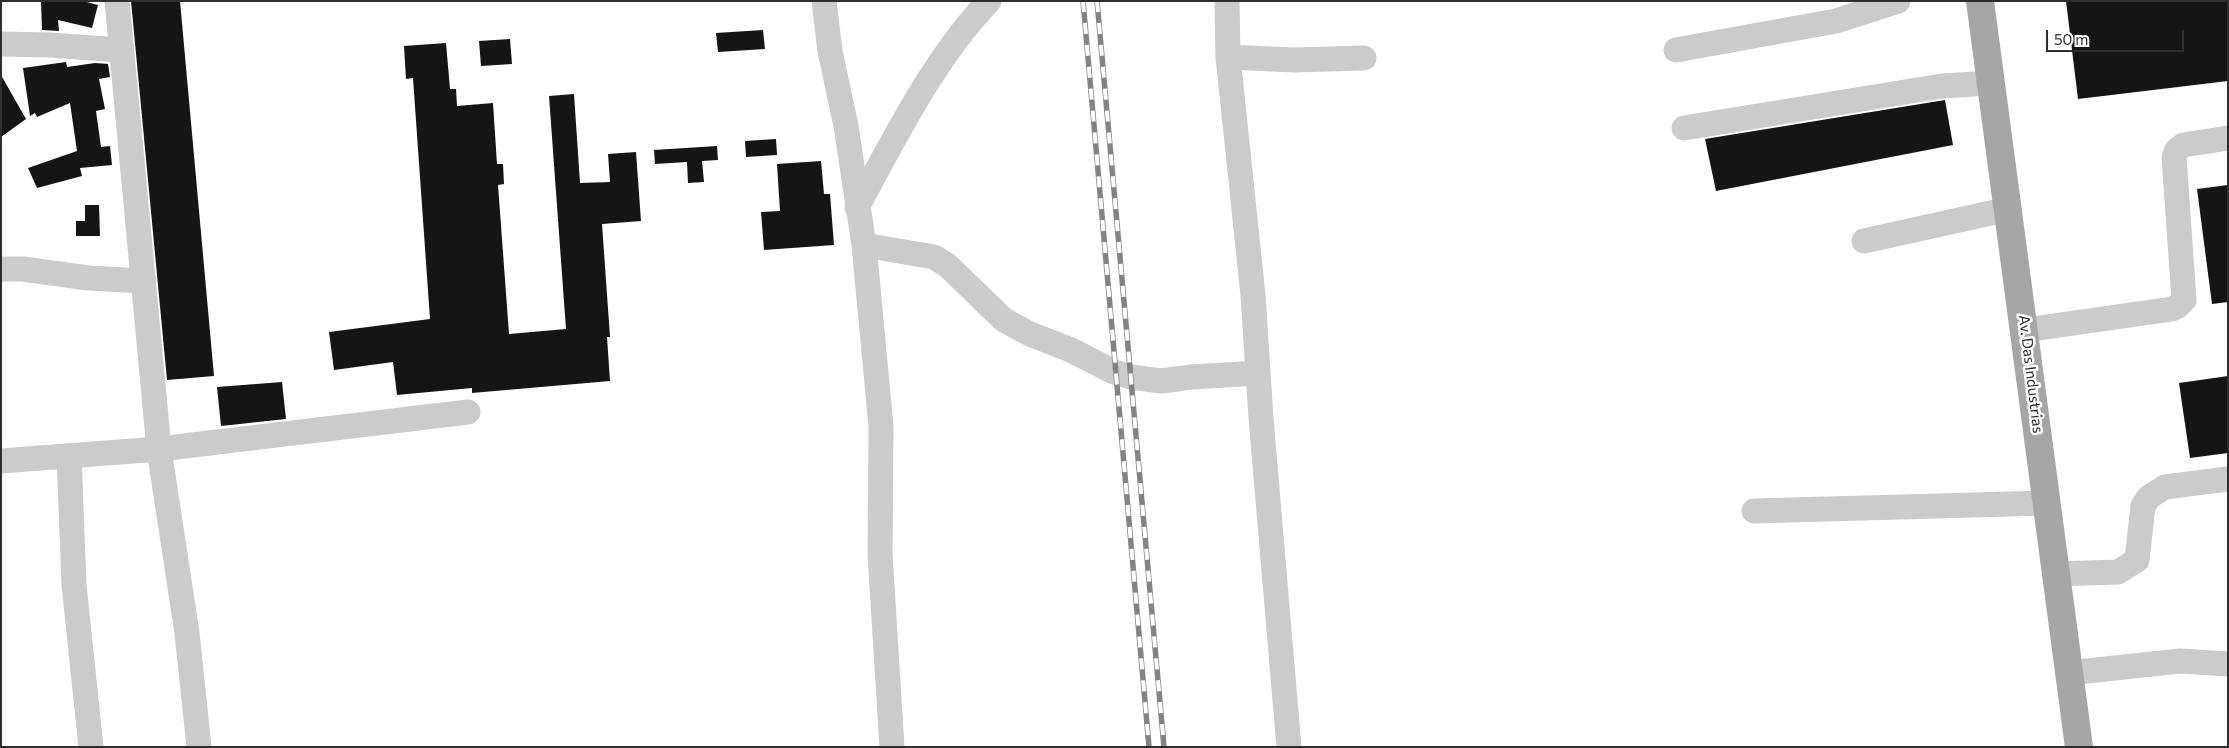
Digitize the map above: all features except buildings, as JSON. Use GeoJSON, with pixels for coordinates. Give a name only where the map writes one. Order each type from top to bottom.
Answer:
{"type":"FeatureCollection","features":[{"type":"Feature","properties":{"kind":"main road","name":"Av. Das Industrias"},"geometry":{"type":"LineString","coordinates":[[1980,1],[2079,747]]}},
{"type":"Feature","properties":{"kind":"street"},"geometry":{"type":"LineString","coordinates":[[117,1],[159,448],[187,633],[199,747]]}},
{"type":"Feature","properties":{"kind":"street"},"geometry":{"type":"LineString","coordinates":[[824,1],[830,51],[846,126],[864,245],[881,426],[880,554],[892,747]]}},
{"type":"Feature","properties":{"kind":"street"},"geometry":{"type":"LineString","coordinates":[[857,206],[907,116],[967,24],[989,1]]}},
{"type":"Feature","properties":{"kind":"street"},"geometry":{"type":"LineString","coordinates":[[1227,1],[1228,56],[1250,258],[1289,747]]}},
{"type":"Feature","properties":{"kind":"street"},"geometry":{"type":"LineString","coordinates":[[1676,50],[1836,21],[1898,1]]}},
{"type":"Feature","properties":{"kind":"street"},"geometry":{"type":"LineString","coordinates":[[1,44],[50,44],[121,50]]}},
{"type":"Feature","properties":{"kind":"street"},"geometry":{"type":"LineString","coordinates":[[1228,56],[1294,60],[1364,58]]}},
{"type":"Feature","properties":{"kind":"street"},"geometry":{"type":"LineString","coordinates":[[1684,128],[1942,86],[1991,83]]}},
{"type":"Feature","properties":{"kind":"street"},"geometry":{"type":"LineString","coordinates":[[2025,330],[2172,309],[2178,306],[2184,300],[2174,158],[2177,150],[2183,145],[2228,138]]}},
{"type":"Feature","properties":{"kind":"street"},"geometry":{"type":"LineString","coordinates":[[1864,241],[2009,209]]}},
{"type":"Feature","properties":{"kind":"street"},"geometry":{"type":"LineString","coordinates":[[864,245],[934,257],[947,266],[1004,320],[1030,334],[1071,350],[1114,372],[1131,378],[1161,381],[1258,373]]}},
{"type":"Feature","properties":{"kind":"street"},"geometry":{"type":"LineString","coordinates":[[1,269],[22,269],[88,278],[144,281]]}},
{"type":"Feature","properties":{"kind":"street"},"geometry":{"type":"LineString","coordinates":[[1,461],[159,448],[468,412]]}},
{"type":"Feature","properties":{"kind":"street"},"geometry":{"type":"LineString","coordinates":[[69,456],[74,585],[91,747]]}},
{"type":"Feature","properties":{"kind":"street"},"geometry":{"type":"LineString","coordinates":[[2056,574],[2118,572],[2138,560],[2143,506],[2149,497],[2165,487],[2228,479]]}},
{"type":"Feature","properties":{"kind":"street"},"geometry":{"type":"LineString","coordinates":[[1754,511],[2047,503]]}},
{"type":"Feature","properties":{"kind":"street"},"geometry":{"type":"LineString","coordinates":[[2068,673],[2180,661],[2228,664]]}},
{"type":"Feature","properties":{"kind":"railway"},"geometry":{"type":"LineString","coordinates":[[1083,1],[1149,747]]}},
{"type":"Feature","properties":{"kind":"railway"},"geometry":{"type":"LineString","coordinates":[[1097,1],[1164,747]]}}]}
